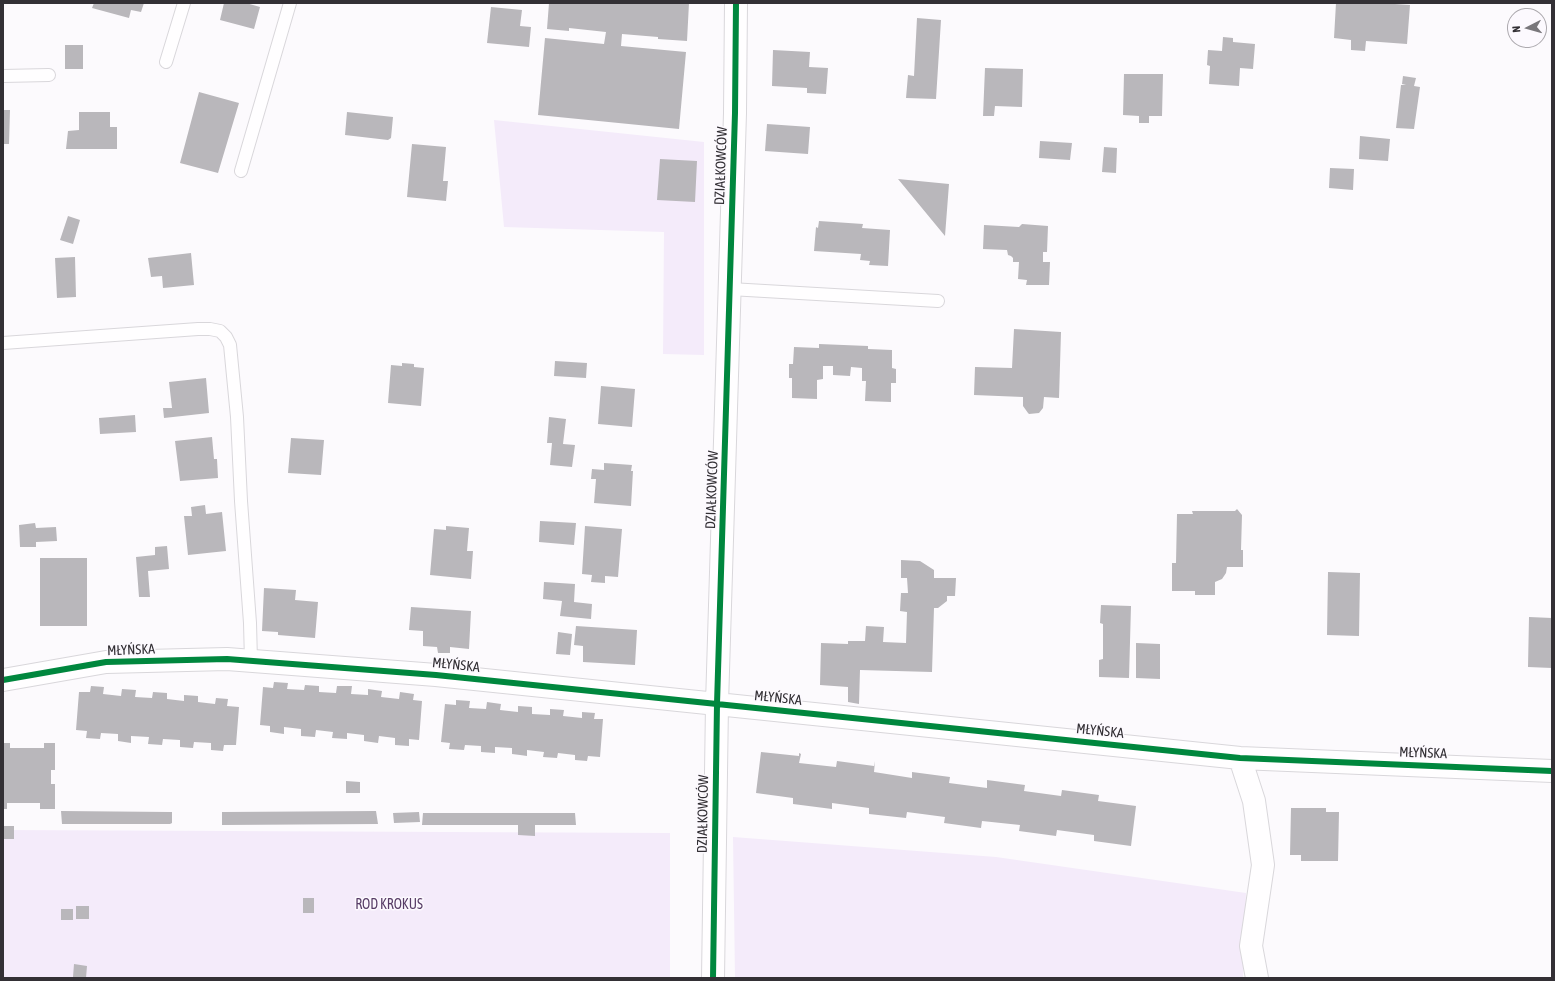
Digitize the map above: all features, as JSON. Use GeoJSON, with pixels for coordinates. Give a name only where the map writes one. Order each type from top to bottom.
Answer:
{"type":"FeatureCollection","features":[{"type":"Feature","properties":{"kind":"street","name":"DZIAŁKOWCÓW"},"geometry":{"type":"LineString","coordinates":[[712,978],[717,704],[735,113],[736,3]]}},
{"type":"Feature","properties":{"kind":"street","name":"MŁYŃSKA"},"geometry":{"type":"LineString","coordinates":[[3,680],[106,662],[227,659],[436,675],[1240,758],[1552,771]]}},
{"type":"Feature","properties":{"kind":"street"},"geometry":{"type":"LineString","coordinates":[[1240,758],[1254,801],[1263,865],[1251,946],[1257,978]]}},
{"type":"Feature","properties":{"kind":"lane"},"geometry":{"type":"LineString","coordinates":[[166,62],[184,3]]}},
{"type":"Feature","properties":{"kind":"lane"},"geometry":{"type":"LineString","coordinates":[[241,171],[290,3]]}},
{"type":"Feature","properties":{"kind":"lane"},"geometry":{"type":"LineString","coordinates":[[3,76],[49,75]]}},
{"type":"Feature","properties":{"kind":"lane"},"geometry":{"type":"LineString","coordinates":[[730,289],[938,301]]}},
{"type":"Feature","properties":{"kind":"lane"},"geometry":{"type":"LineString","coordinates":[[3,343],[198,329],[220,331],[226,337],[230,345],[237,417],[251,661]]}},
{"type":"Feature","properties":{"kind":"green space"},"geometry":{"type":"Polygon","coordinates":[[[494,120],[704,142],[704,355],[663,354],[664,232],[504,227],[494,120]]]}},
{"type":"Feature","properties":{"kind":"green space","name":"ROD KROKUS"},"geometry":{"type":"Polygon","coordinates":[[[3,830],[670,833],[670,978],[3,978],[3,830]]]}},
{"type":"Feature","properties":{"kind":"green space"},"geometry":{"type":"Polygon","coordinates":[[[733,837],[996,857],[1246,893],[1243,978],[735,978],[733,837]]]}},
{"type":"Feature","properties":{"kind":"building"},"geometry":{"type":"Polygon","coordinates":[[[94,3],[144,3],[141,12],[131,10],[129,18],[92,8],[94,3]]]}},
{"type":"Feature","properties":{"kind":"building"},"geometry":{"type":"Polygon","coordinates":[[[224,3],[246,3],[260,7],[254,29],[220,20],[224,3]]]}},
{"type":"Feature","properties":{"kind":"building"},"geometry":{"type":"Polygon","coordinates":[[[549,3],[689,3],[687,41],[622,34],[621,46],[686,52],[679,129],[538,115],[545,38],[604,44],[606,32],[569,28],[569,31],[547,29],[549,3]]]}},
{"type":"Feature","properties":{"kind":"building"},"geometry":{"type":"Polygon","coordinates":[[[1336,3],[1410,5],[1407,44],[1366,41],[1365,51],[1351,50],[1351,40],[1334,38],[1336,3]]]}},
{"type":"Feature","properties":{"kind":"building"},"geometry":{"type":"Polygon","coordinates":[[[491,7],[522,10],[520,26],[531,27],[529,47],[487,43],[491,7]]]}},
{"type":"Feature","properties":{"kind":"building"},"geometry":{"type":"Polygon","coordinates":[[[917,18],[941,20],[936,99],[906,98],[908,75],[914,76],[917,18]]]}},
{"type":"Feature","properties":{"kind":"building"},"geometry":{"type":"Polygon","coordinates":[[[1223,37],[1233,38],[1233,42],[1255,44],[1253,69],[1240,68],[1239,86],[1209,84],[1210,66],[1207,65],[1208,50],[1222,51],[1223,37]]]}},
{"type":"Feature","properties":{"kind":"building"},"geometry":{"type":"Polygon","coordinates":[[[65,45],[83,45],[83,69],[65,69],[65,45]]]}},
{"type":"Feature","properties":{"kind":"building"},"geometry":{"type":"Polygon","coordinates":[[[773,50],[810,52],[809,67],[828,68],[826,94],[807,93],[807,88],[772,86],[773,50]]]}},
{"type":"Feature","properties":{"kind":"building"},"geometry":{"type":"Polygon","coordinates":[[[985,68],[1023,69],[1022,107],[995,106],[994,116],[983,116],[985,68]]]}},
{"type":"Feature","properties":{"kind":"building"},"geometry":{"type":"Polygon","coordinates":[[[1124,74],[1163,74],[1162,116],[1149,116],[1149,123],[1139,123],[1139,116],[1123,115],[1124,74]]]}},
{"type":"Feature","properties":{"kind":"building"},"geometry":{"type":"Polygon","coordinates":[[[1403,76],[1416,78],[1414,86],[1420,87],[1414,129],[1396,128],[1401,85],[1406,85],[1402,84],[1403,76]]]}},
{"type":"Feature","properties":{"kind":"building"},"geometry":{"type":"Polygon","coordinates":[[[199,92],[239,103],[218,173],[180,163],[199,92]]]}},
{"type":"Feature","properties":{"kind":"building"},"geometry":{"type":"Polygon","coordinates":[[[3,110],[10,110],[9,144],[3,144],[3,110]]]}},
{"type":"Feature","properties":{"kind":"building"},"geometry":{"type":"Polygon","coordinates":[[[79,112],[110,112],[110,127],[117,127],[117,149],[66,149],[68,131],[79,130],[79,112]]]}},
{"type":"Feature","properties":{"kind":"building"},"geometry":{"type":"Polygon","coordinates":[[[347,112],[393,117],[391,138],[388,140],[345,135],[347,112]]]}},
{"type":"Feature","properties":{"kind":"building"},"geometry":{"type":"Polygon","coordinates":[[[767,124],[810,127],[808,154],[765,151],[767,124]]]}},
{"type":"Feature","properties":{"kind":"building"},"geometry":{"type":"Polygon","coordinates":[[[1360,136],[1390,139],[1388,161],[1359,159],[1360,136]]]}},
{"type":"Feature","properties":{"kind":"building"},"geometry":{"type":"Polygon","coordinates":[[[1040,141],[1072,143],[1070,160],[1039,158],[1040,141]]]}},
{"type":"Feature","properties":{"kind":"building"},"geometry":{"type":"Polygon","coordinates":[[[412,144],[446,147],[443,181],[448,181],[446,201],[407,197],[412,144]]]}},
{"type":"Feature","properties":{"kind":"building"},"geometry":{"type":"Polygon","coordinates":[[[1104,147],[1117,148],[1116,173],[1102,172],[1104,147]]]}},
{"type":"Feature","properties":{"kind":"building"},"geometry":{"type":"Polygon","coordinates":[[[660,159],[697,161],[695,202],[657,200],[660,159]]]}},
{"type":"Feature","properties":{"kind":"building"},"geometry":{"type":"Polygon","coordinates":[[[1330,168],[1354,169],[1353,190],[1329,188],[1330,168]]]}},
{"type":"Feature","properties":{"kind":"building"},"geometry":{"type":"Polygon","coordinates":[[[898,179],[949,184],[945,236],[898,179]]]}},
{"type":"Feature","properties":{"kind":"building"},"geometry":{"type":"Polygon","coordinates":[[[68,216],[80,220],[73,244],[60,240],[68,216]]]}},
{"type":"Feature","properties":{"kind":"building"},"geometry":{"type":"Polygon","coordinates":[[[819,221],[863,224],[862,228],[890,230],[888,266],[869,265],[870,261],[860,260],[861,254],[814,251],[816,227],[818,228],[819,221]]]}},
{"type":"Feature","properties":{"kind":"building"},"geometry":{"type":"Polygon","coordinates":[[[1022,224],[1048,226],[1047,252],[1043,252],[1043,262],[1050,262],[1049,285],[1026,285],[1027,280],[1018,279],[1019,262],[1013,262],[1013,258],[1008,255],[1007,250],[983,249],[984,225],[1019,227],[1022,224]]]}},
{"type":"Feature","properties":{"kind":"building"},"geometry":{"type":"Polygon","coordinates":[[[191,253],[194,285],[163,288],[162,276],[151,277],[148,258],[191,253]]]}},
{"type":"Feature","properties":{"kind":"building"},"geometry":{"type":"Polygon","coordinates":[[[75,257],[76,297],[57,298],[55,258],[75,257]]]}},
{"type":"Feature","properties":{"kind":"building"},"geometry":{"type":"Polygon","coordinates":[[[1014,329],[1061,332],[1059,398],[1044,397],[1043,408],[1039,413],[1028,413],[1023,406],[1023,397],[974,395],[975,367],[1012,368],[1014,329]]]}},
{"type":"Feature","properties":{"kind":"building"},"geometry":{"type":"Polygon","coordinates":[[[819,344],[868,346],[868,349],[892,350],[892,368],[896,369],[896,383],[891,383],[891,402],[865,401],[866,381],[862,381],[862,368],[851,367],[850,376],[833,375],[833,366],[823,366],[823,379],[817,380],[817,399],[792,398],[792,378],[789,378],[789,364],[793,364],[794,347],[819,348],[819,344]]]}},
{"type":"Feature","properties":{"kind":"building"},"geometry":{"type":"Polygon","coordinates":[[[555,361],[587,363],[586,378],[554,376],[555,361]]]}},
{"type":"Feature","properties":{"kind":"building"},"geometry":{"type":"Polygon","coordinates":[[[402,363],[414,364],[414,367],[424,368],[421,406],[388,403],[391,365],[402,366],[402,363]]]}},
{"type":"Feature","properties":{"kind":"building"},"geometry":{"type":"Polygon","coordinates":[[[206,378],[209,413],[164,418],[163,408],[172,408],[169,382],[206,378]]]}},
{"type":"Feature","properties":{"kind":"building"},"geometry":{"type":"Polygon","coordinates":[[[601,386],[635,389],[632,427],[598,424],[601,386]]]}},
{"type":"Feature","properties":{"kind":"building"},"geometry":{"type":"Polygon","coordinates":[[[135,415],[136,432],[100,434],[99,418],[135,415]]]}},
{"type":"Feature","properties":{"kind":"building"},"geometry":{"type":"Polygon","coordinates":[[[549,417],[566,419],[563,444],[575,445],[572,467],[550,465],[552,443],[547,443],[549,417]]]}},
{"type":"Feature","properties":{"kind":"building"},"geometry":{"type":"Polygon","coordinates":[[[212,437],[214,459],[217,459],[218,478],[180,481],[175,441],[212,437]]]}},
{"type":"Feature","properties":{"kind":"building"},"geometry":{"type":"Polygon","coordinates":[[[291,438],[324,440],[321,475],[288,473],[291,438]]]}},
{"type":"Feature","properties":{"kind":"building"},"geometry":{"type":"Polygon","coordinates":[[[604,463],[632,465],[631,506],[594,503],[596,479],[591,479],[592,469],[604,470],[604,463]]]}},
{"type":"Feature","properties":{"kind":"building"},"geometry":{"type":"Polygon","coordinates":[[[205,505],[206,514],[222,512],[226,551],[188,555],[184,516],[192,516],[191,507],[205,505]]]}},
{"type":"Feature","properties":{"kind":"building"},"geometry":{"type":"Polygon","coordinates":[[[1237,509],[1242,515],[1241,550],[1243,550],[1243,567],[1227,567],[1226,573],[1222,579],[1215,582],[1215,595],[1195,595],[1195,591],[1172,591],[1172,563],[1176,563],[1177,514],[1193,514],[1192,511],[1235,511],[1237,509]]]}},
{"type":"Feature","properties":{"kind":"building"},"geometry":{"type":"Polygon","coordinates":[[[540,521],[576,523],[574,545],[539,542],[540,521]]]}},
{"type":"Feature","properties":{"kind":"building"},"geometry":{"type":"Polygon","coordinates":[[[35,523],[36,528],[56,527],[57,541],[36,542],[36,547],[20,547],[19,525],[35,523]]]}},
{"type":"Feature","properties":{"kind":"building"},"geometry":{"type":"Polygon","coordinates":[[[446,526],[469,528],[467,551],[473,551],[471,579],[430,575],[434,529],[446,530],[446,526]]]}},
{"type":"Feature","properties":{"kind":"building"},"geometry":{"type":"Polygon","coordinates":[[[585,526],[622,529],[618,577],[605,576],[605,583],[591,582],[592,575],[582,574],[585,526]]]}},
{"type":"Feature","properties":{"kind":"building"},"geometry":{"type":"Polygon","coordinates":[[[167,546],[169,569],[148,571],[150,597],[139,597],[136,557],[155,555],[155,547],[167,546]]]}},
{"type":"Feature","properties":{"kind":"building"},"geometry":{"type":"Polygon","coordinates":[[[40,558],[87,558],[87,626],[40,626],[40,558]]]}},
{"type":"Feature","properties":{"kind":"building"},"geometry":{"type":"Polygon","coordinates":[[[901,560],[920,561],[934,570],[934,578],[956,578],[955,596],[947,596],[947,601],[938,608],[934,608],[932,672],[860,670],[859,704],[848,702],[848,687],[820,685],[821,643],[848,644],[848,641],[865,641],[866,626],[884,627],[883,642],[906,643],[907,612],[900,611],[901,593],[908,593],[907,578],[901,578],[901,560]]]}},
{"type":"Feature","properties":{"kind":"building"},"geometry":{"type":"Polygon","coordinates":[[[1328,572],[1360,573],[1359,636],[1327,635],[1328,572]]]}},
{"type":"Feature","properties":{"kind":"building"},"geometry":{"type":"Polygon","coordinates":[[[544,582],[575,584],[574,602],[592,604],[591,619],[560,616],[562,601],[543,599],[544,582]]]}},
{"type":"Feature","properties":{"kind":"building"},"geometry":{"type":"Polygon","coordinates":[[[264,588],[296,590],[295,600],[318,602],[315,638],[278,635],[278,632],[262,631],[264,588]]]}},
{"type":"Feature","properties":{"kind":"building"},"geometry":{"type":"Polygon","coordinates":[[[1101,605],[1131,606],[1129,678],[1099,677],[1099,660],[1103,659],[1103,624],[1100,623],[1101,605]]]}},
{"type":"Feature","properties":{"kind":"building"},"geometry":{"type":"Polygon","coordinates":[[[411,607],[471,611],[469,649],[450,647],[450,653],[438,653],[437,647],[423,646],[423,631],[409,630],[411,607]]]}},
{"type":"Feature","properties":{"kind":"building"},"geometry":{"type":"Polygon","coordinates":[[[1529,617],[1552,618],[1552,668],[1528,667],[1529,617]]]}},
{"type":"Feature","properties":{"kind":"building"},"geometry":{"type":"Polygon","coordinates":[[[576,626],[637,630],[635,665],[583,662],[583,646],[574,645],[576,626]]]}},
{"type":"Feature","properties":{"kind":"building"},"geometry":{"type":"Polygon","coordinates":[[[558,632],[572,634],[570,655],[556,654],[558,632]]]}},
{"type":"Feature","properties":{"kind":"building"},"geometry":{"type":"Polygon","coordinates":[[[1136,643],[1160,644],[1160,679],[1136,678],[1136,643]]]}},
{"type":"Feature","properties":{"kind":"building"},"geometry":{"type":"Polygon","coordinates":[[[274,682],[288,683],[287,689],[304,690],[305,685],[319,686],[319,692],[336,693],[337,686],[352,686],[351,694],[368,695],[368,689],[382,691],[381,697],[399,699],[400,692],[414,694],[413,700],[422,701],[419,740],[409,739],[409,746],[395,745],[395,738],[379,736],[378,743],[364,741],[364,735],[347,733],[347,739],[332,738],[333,732],[316,730],[315,737],[301,736],[301,729],[284,727],[284,734],[270,732],[270,726],[260,725],[263,687],[273,688],[274,682]]]}},
{"type":"Feature","properties":{"kind":"building"},"geometry":{"type":"Polygon","coordinates":[[[91,686],[104,687],[103,694],[121,696],[122,689],[136,690],[135,697],[152,698],[153,692],[167,693],[167,699],[184,701],[184,695],[198,696],[198,702],[215,704],[216,698],[228,699],[227,706],[239,707],[236,745],[224,745],[223,751],[211,750],[211,743],[194,742],[193,748],[180,747],[180,740],[163,739],[162,745],[148,744],[149,737],[131,736],[131,743],[118,741],[118,734],[101,733],[100,739],[86,738],[87,731],[76,730],[79,692],[90,692],[91,686]]]}},
{"type":"Feature","properties":{"kind":"building"},"geometry":{"type":"Polygon","coordinates":[[[456,700],[470,701],[469,708],[486,709],[487,702],[501,704],[500,710],[518,712],[518,706],[532,707],[532,714],[550,715],[550,709],[564,710],[563,716],[582,718],[582,712],[595,713],[594,719],[603,719],[600,757],[588,756],[587,761],[575,760],[575,755],[558,753],[557,758],[543,757],[544,752],[527,750],[527,756],[512,754],[512,748],[495,747],[495,753],[481,752],[481,746],[465,745],[464,750],[449,749],[450,743],[441,742],[445,704],[456,705],[456,700]]]}},
{"type":"Feature","properties":{"kind":"building"},"geometry":{"type":"Polygon","coordinates":[[[3,743],[10,743],[10,748],[44,748],[44,743],[55,743],[55,770],[51,770],[51,784],[55,784],[55,809],[40,809],[40,803],[7,803],[7,809],[3,809],[3,743]]]}},
{"type":"Feature","properties":{"kind":"building"},"geometry":{"type":"Polygon","coordinates":[[[761,752],[799,756],[799,753],[801,754],[799,763],[836,767],[837,761],[874,766],[875,761],[874,772],[912,778],[912,772],[950,777],[949,783],[987,788],[987,780],[1025,785],[1024,791],[1061,796],[1062,790],[1099,795],[1098,801],[1136,806],[1131,846],[1094,841],[1094,835],[1057,830],[1056,836],[1019,831],[1020,825],[982,821],[981,828],[944,823],[945,817],[907,812],[906,818],[869,814],[869,808],[832,803],[832,809],[793,804],[793,798],[756,793],[761,752]]]}},
{"type":"Feature","properties":{"kind":"building"},"geometry":{"type":"Polygon","coordinates":[[[346,781],[360,782],[360,793],[346,793],[346,781]]]}},
{"type":"Feature","properties":{"kind":"building"},"geometry":{"type":"Polygon","coordinates":[[[1291,808],[1326,808],[1326,812],[1339,812],[1338,861],[1301,861],[1301,855],[1290,855],[1291,808]]]}},
{"type":"Feature","properties":{"kind":"building"},"geometry":{"type":"Polygon","coordinates":[[[61,811],[172,812],[172,823],[62,824],[61,811]]]}},
{"type":"Feature","properties":{"kind":"building"},"geometry":{"type":"Polygon","coordinates":[[[376,811],[378,824],[222,825],[222,812],[376,811]]]}},
{"type":"Feature","properties":{"kind":"building"},"geometry":{"type":"Polygon","coordinates":[[[419,812],[420,822],[394,823],[393,813],[419,812]]]}},
{"type":"Feature","properties":{"kind":"building"},"geometry":{"type":"Polygon","coordinates":[[[423,813],[575,813],[576,825],[535,825],[535,836],[518,835],[518,825],[422,825],[423,813]]]}},
{"type":"Feature","properties":{"kind":"building"},"geometry":{"type":"Polygon","coordinates":[[[3,826],[14,826],[14,839],[3,839],[3,826]]]}},
{"type":"Feature","properties":{"kind":"building"},"geometry":{"type":"Polygon","coordinates":[[[303,898],[314,898],[314,913],[303,913],[303,898]]]}},
{"type":"Feature","properties":{"kind":"building"},"geometry":{"type":"Polygon","coordinates":[[[76,906],[89,906],[89,919],[76,919],[76,906]]]}},
{"type":"Feature","properties":{"kind":"building"},"geometry":{"type":"Polygon","coordinates":[[[61,909],[73,909],[73,920],[61,920],[61,909]]]}},
{"type":"Feature","properties":{"kind":"building"},"geometry":{"type":"Polygon","coordinates":[[[74,964],[87,966],[86,978],[73,977],[74,964]]]}},
{"type":"Feature","properties":{"kind":"cycle path"},"geometry":{"type":"LineString","coordinates":[[713,978],[717,704],[735,113],[736,3]]}},
{"type":"Feature","properties":{"kind":"cycle path"},"geometry":{"type":"LineString","coordinates":[[3,680],[106,662],[227,659],[436,675],[1240,758],[1552,771]]}}]}
